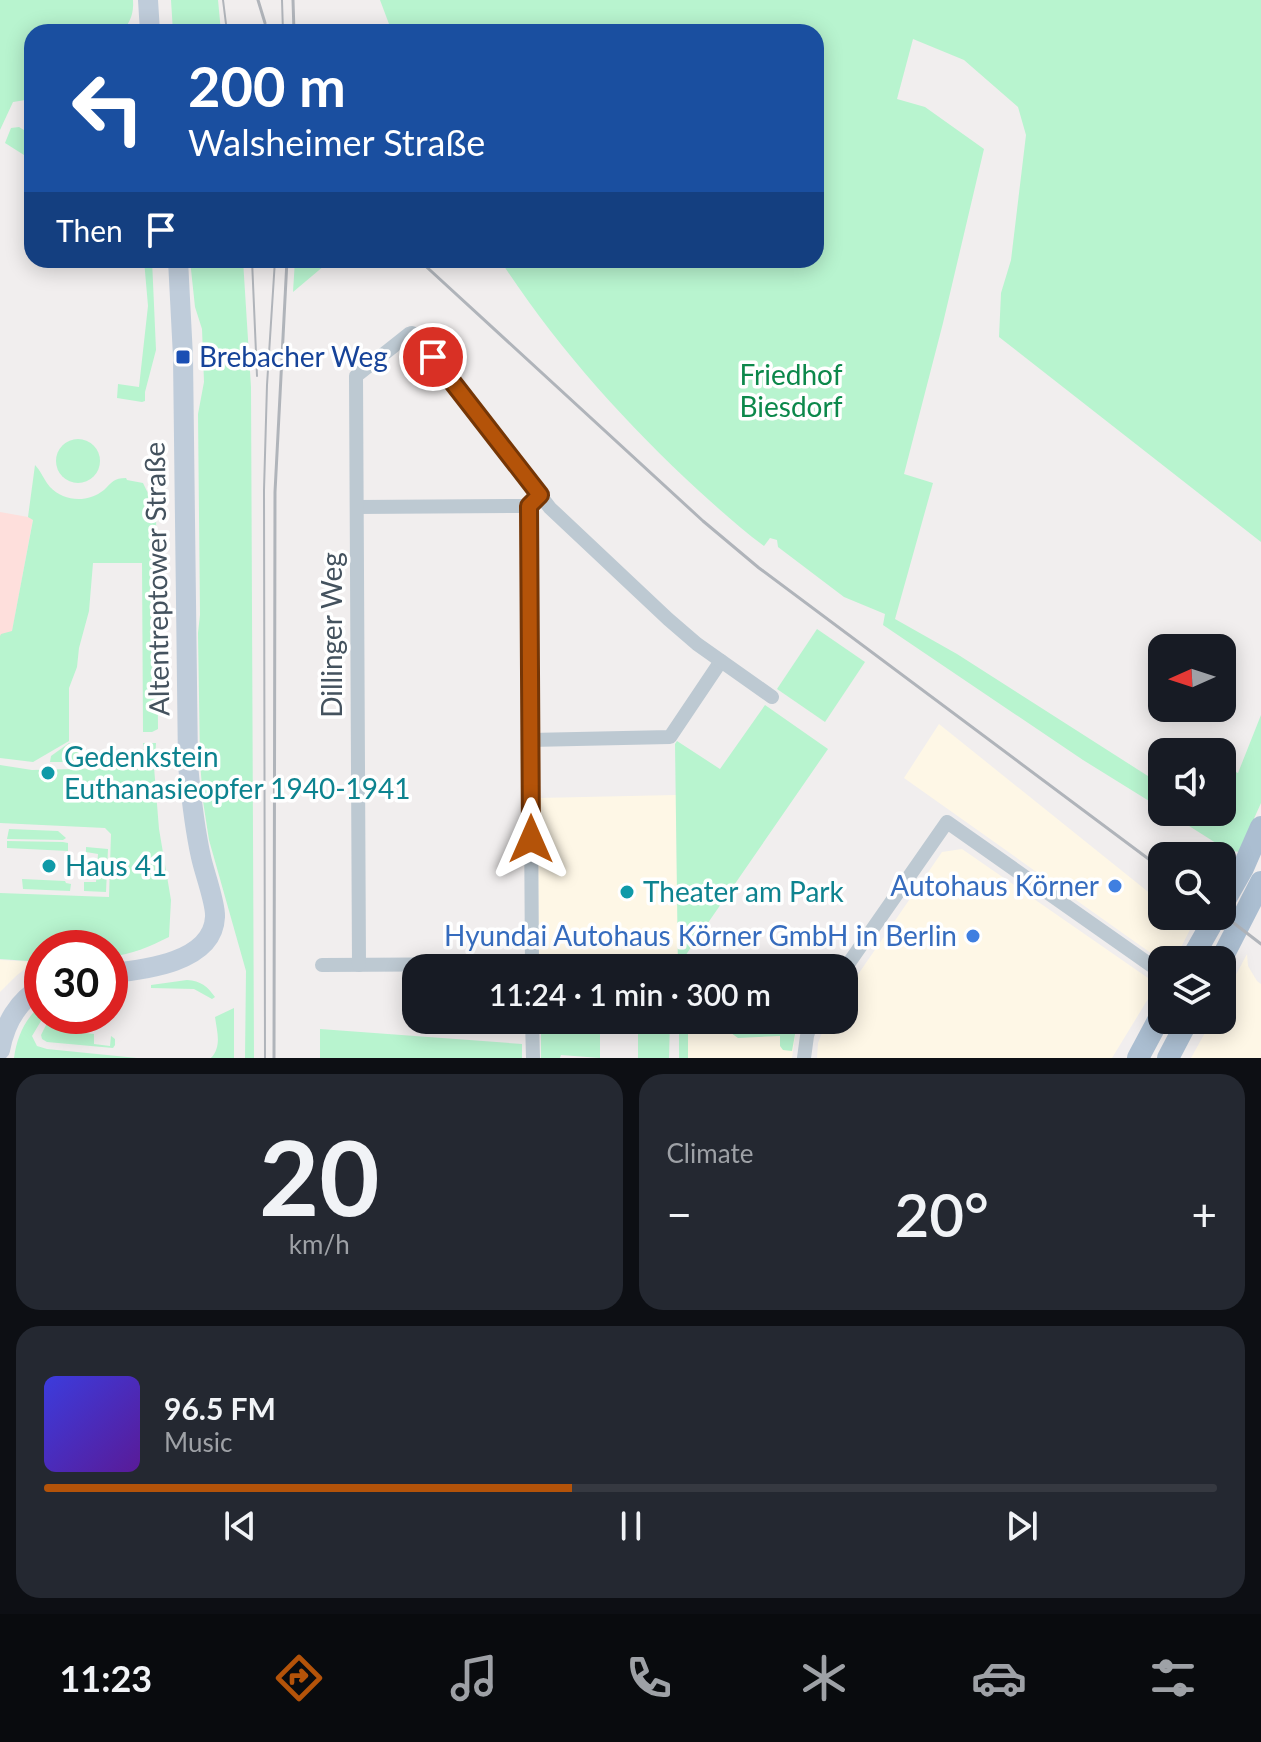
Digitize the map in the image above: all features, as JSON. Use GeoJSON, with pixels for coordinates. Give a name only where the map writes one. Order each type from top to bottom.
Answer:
{"type":"FeatureCollection","features":[{"type":"Feature","properties":{"kind":"main road"},"geometry":{"type":"LineString","coordinates":[[148,0],[150,24]]}},
{"type":"Feature","properties":{"kind":"main road"},"geometry":{"type":"LineString","coordinates":[[159,0],[161,24]]}},
{"type":"Feature","properties":{"kind":"main road","name":"Altentreptower Straße"},"geometry":{"type":"LineString","coordinates":[[168,268],[177,785],[206,940]]}},
{"type":"Feature","properties":{"kind":"main road","name":"Altentreptower Straße"},"geometry":{"type":"LineString","coordinates":[[178,268],[183,357],[187,729],[193,816],[215,917],[206,940]]}},
{"type":"Feature","properties":{"kind":"main road"},"geometry":{"type":"LineString","coordinates":[[1236,880],[1261,827]]}},
{"type":"Feature","properties":{"kind":"main road"},"geometry":{"type":"LineString","coordinates":[[1228,946],[1261,882]]}},
{"type":"Feature","properties":{"kind":"main road"},"geometry":{"type":"LineString","coordinates":[[128,971],[184,958],[206,940]]}},
{"type":"Feature","properties":{"kind":"main road"},"geometry":{"type":"LineString","coordinates":[[0,1050],[4,1030],[24,1002]]}},
{"type":"Feature","properties":{"kind":"main road"},"geometry":{"type":"LineString","coordinates":[[1138,1058],[1151,1034]]}},
{"type":"Feature","properties":{"kind":"main road"},"geometry":{"type":"LineString","coordinates":[[1168,1058],[1181,1034]]}},
{"type":"Feature","properties":{"kind":"street","name":"Dillinger Weg"},"geometry":{"type":"LineString","coordinates":[[359,965],[356,376],[412,333],[540,495]]}},
{"type":"Feature","properties":{"kind":"street"},"geometry":{"type":"LineString","coordinates":[[357,507],[529,506],[540,495],[668,619],[697,644],[772,697]]}},
{"type":"Feature","properties":{"kind":"street"},"geometry":{"type":"LineString","coordinates":[[529,506],[532,954]]}},
{"type":"Feature","properties":{"kind":"street"},"geometry":{"type":"LineString","coordinates":[[530,740],[670,737],[721,661]]}},
{"type":"Feature","properties":{"kind":"street"},"geometry":{"type":"LineString","coordinates":[[855,954],[947,822],[1148,963]]}},
{"type":"Feature","properties":{"kind":"street"},"geometry":{"type":"LineString","coordinates":[[322,965],[402,965]]}},
{"type":"Feature","properties":{"kind":"street"},"geometry":{"type":"LineString","coordinates":[[532,1034],[533,1058]]}},
{"type":"Feature","properties":{"kind":"street"},"geometry":{"type":"LineString","coordinates":[[804,1058],[808,1034]]}},
{"type":"Feature","properties":{"kind":"shaded area"},"geometry":{"type":"Polygon","coordinates":[[[0,512],[33,519],[12,632],[0,666],[0,512]]]}},
{"type":"Feature","properties":{"kind":"shaded area"},"geometry":{"type":"Polygon","coordinates":[[[939,724],[1148,892],[1148,930],[1190,930],[1182,946],[1148,946],[1148,951],[904,778],[939,724]]]}},
{"type":"Feature","properties":{"kind":"shaded area"},"geometry":{"type":"Polygon","coordinates":[[[676,795],[678,954],[539,954],[538,798],[676,795]]]}},
{"type":"Feature","properties":{"kind":"shaded area"},"geometry":{"type":"Polygon","coordinates":[[[962,849],[1148,978],[1148,999],[1112,1058],[817,1058],[822,1034],[858,1034],[858,975],[942,852],[962,849]]]}},
{"type":"Feature","properties":{"kind":"shaded area"},"geometry":{"type":"Polygon","coordinates":[[[1247,954],[1248,966],[1261,984],[1261,1058],[1191,1058],[1204,1034],[1236,1034],[1236,975],[1247,954]]]}},
{"type":"Feature","properties":{"kind":"shaded area"},"geometry":{"type":"Polygon","coordinates":[[[0,960],[24,961],[24,970],[0,992],[0,960]]]}},
{"type":"Feature","properties":{"kind":"shaded area"},"geometry":{"type":"Polygon","coordinates":[[[679,1034],[795,1034],[792,1058],[679,1058],[679,1034]]]}},
{"type":"Feature","properties":{"kind":"green space"},"geometry":{"type":"Polygon","coordinates":[[[0,0],[133,0],[127,24],[24,24],[24,100],[13,102],[0,130],[0,0]]]}},
{"type":"Feature","properties":{"kind":"green space"},"geometry":{"type":"Polygon","coordinates":[[[171,0],[218,0],[220,24],[172,24],[171,0]]]}},
{"type":"Feature","properties":{"kind":"green space","name":"Friedhof Biesdorf"},"geometry":{"type":"Polygon","coordinates":[[[380,0],[1261,0],[1261,542],[999,337],[1001,293],[1011,260],[1026,135],[1018,107],[964,60],[913,39],[897,99],[925,107],[984,149],[904,474],[933,483],[895,619],[957,654],[1148,776],[1148,800],[883,625],[885,614],[844,597],[778,547],[777,540],[770,538],[764,546],[739,526],[671,465],[618,410],[544,323],[506,268],[824,268],[824,24],[389,24],[380,0]]]}},
{"type":"Feature","properties":{"kind":"green space"},"geometry":{"type":"Polygon","coordinates":[[[11,128],[24,130],[24,155],[5,143],[11,128]]]}},
{"type":"Feature","properties":{"kind":"green space"},"geometry":{"type":"Polygon","coordinates":[[[145,268],[152,268],[156,350],[145,401],[117,398],[118,384],[139,387],[148,306],[145,268]]]}},
{"type":"Feature","properties":{"kind":"green space"},"geometry":{"type":"Polygon","coordinates":[[[191,268],[244,268],[251,387],[254,1058],[245,1058],[246,971],[209,840],[203,801],[198,633],[198,414],[204,382],[202,329],[195,307],[191,268]]]}},
{"type":"Feature","properties":{"kind":"green space"},"geometry":{"type":"Polygon","coordinates":[[[294,268],[322,268],[293,292],[294,268]]]}},
{"type":"Feature","properties":{"kind":"green space"},"geometry":{"type":"Polygon","coordinates":[[[78,439],[94,445],[100,461],[94,477],[78,483],[62,477],[56,461],[62,445],[78,439]]]}},
{"type":"Feature","properties":{"kind":"green space"},"geometry":{"type":"Polygon","coordinates":[[[35,465],[50,487],[69,498],[91,497],[119,479],[143,483],[156,510],[158,729],[143,732],[142,563],[93,563],[89,611],[77,667],[69,688],[69,741],[33,762],[0,758],[0,636],[12,631],[33,520],[28,517],[35,465]]]}},
{"type":"Feature","properties":{"kind":"green space"},"geometry":{"type":"Polygon","coordinates":[[[817,629],[865,662],[825,722],[777,689],[817,629]]]}},
{"type":"Feature","properties":{"kind":"green space"},"geometry":{"type":"Polygon","coordinates":[[[765,705],[828,749],[686,954],[678,954],[675,744],[677,741],[720,769],[765,705]]]}},
{"type":"Feature","properties":{"kind":"green space"},"geometry":{"type":"Polygon","coordinates":[[[1261,715],[1261,803],[1239,852],[1236,852],[1236,842],[1214,842],[1189,826],[1236,826],[1238,773],[1261,715]]]}},
{"type":"Feature","properties":{"kind":"green space"},"geometry":{"type":"Polygon","coordinates":[[[69,743],[79,751],[141,751],[144,749],[143,743],[156,743],[155,762],[50,762],[51,756],[69,743]]]}},
{"type":"Feature","properties":{"kind":"green space"},"geometry":{"type":"Polygon","coordinates":[[[0,765],[32,770],[154,767],[159,829],[171,900],[169,937],[128,953],[128,930],[24,930],[24,961],[0,959],[0,893],[109,897],[111,834],[105,828],[0,823],[0,765]]]}},
{"type":"Feature","properties":{"kind":"green space"},"geometry":{"type":"Polygon","coordinates":[[[9,829],[58,831],[66,838],[7,839],[9,829]]]}},
{"type":"Feature","properties":{"kind":"green space"},"geometry":{"type":"Polygon","coordinates":[[[7,841],[63,842],[68,843],[68,851],[7,848],[7,841]]]}},
{"type":"Feature","properties":{"kind":"green space"},"geometry":{"type":"Polygon","coordinates":[[[86,847],[108,849],[106,892],[84,891],[84,882],[96,882],[98,854],[86,852],[86,847]]]}},
{"type":"Feature","properties":{"kind":"green space"},"geometry":{"type":"Polygon","coordinates":[[[22,879],[65,881],[71,884],[70,891],[23,889],[22,879]]]}},
{"type":"Feature","properties":{"kind":"green space"},"geometry":{"type":"Polygon","coordinates":[[[187,980],[203,985],[215,997],[212,999],[194,989],[151,988],[151,985],[187,980]]]}},
{"type":"Feature","properties":{"kind":"green space"},"geometry":{"type":"Polygon","coordinates":[[[234,1008],[234,1058],[211,1058],[218,1044],[215,1017],[234,1008]]]}},
{"type":"Feature","properties":{"kind":"green space"},"geometry":{"type":"Polygon","coordinates":[[[23,1028],[24,1034],[33,1034],[37,1046],[47,1049],[137,1058],[14,1058],[23,1028]]]}},
{"type":"Feature","properties":{"kind":"green space"},"geometry":{"type":"Polygon","coordinates":[[[320,1029],[522,1044],[522,1058],[320,1058],[320,1029]]]}},
{"type":"Feature","properties":{"kind":"green space"},"geometry":{"type":"Polygon","coordinates":[[[94,1034],[94,1044],[110,1046],[111,1036],[115,1039],[115,1045],[113,1048],[47,1042],[41,1035],[94,1034]]]}},
{"type":"Feature","properties":{"kind":"green space"},"geometry":{"type":"Polygon","coordinates":[[[541,1034],[600,1034],[600,1058],[561,1055],[560,1058],[541,1058],[541,1034]]]}},
{"type":"Feature","properties":{"kind":"green space"},"geometry":{"type":"Polygon","coordinates":[[[638,1034],[670,1034],[669,1058],[638,1058],[638,1034]]]}},
{"type":"Feature","properties":{"kind":"green space"},"geometry":{"type":"Polygon","coordinates":[[[679,1034],[688,1034],[688,1058],[679,1058],[679,1034]]]}},
{"type":"Feature","properties":{"kind":"green space"},"geometry":{"type":"Polygon","coordinates":[[[732,1034],[795,1034],[792,1051],[783,1050],[780,1036],[738,1038],[732,1034]]]}},
{"type":"Feature","properties":{"kind":"tram line"},"geometry":{"type":"LineString","coordinates":[[223,0],[226,24]]}},
{"type":"Feature","properties":{"kind":"tram line"},"geometry":{"type":"LineString","coordinates":[[282,0],[283,24]]}},
{"type":"Feature","properties":{"kind":"tram line"},"geometry":{"type":"LineString","coordinates":[[252,268],[257,376]]}},
{"type":"Feature","properties":{"kind":"tram line"},"geometry":{"type":"LineString","coordinates":[[265,1058],[264,490],[274,268]]}},
{"type":"Feature","properties":{"kind":"railway"},"geometry":{"type":"LineString","coordinates":[[258,0],[265,23]]}},
{"type":"Feature","properties":{"kind":"railway"},"geometry":{"type":"LineString","coordinates":[[293,0],[294,24]]}},
{"type":"Feature","properties":{"kind":"railway"},"geometry":{"type":"LineString","coordinates":[[274,1058],[275,492],[287,268]]}},
{"type":"Feature","properties":{"kind":"railway"},"geometry":{"type":"LineString","coordinates":[[428,268],[703,521],[759,568],[1148,859]]}},
{"type":"Feature","properties":{"kind":"railway"},"geometry":{"type":"LineString","coordinates":[[1236,925],[1261,944]]}},
{"type":"Feature","properties":{"kind":"place","name":"Brebacher Weg"},"geometry":{"type":"Point","coordinates":[183,357]}},
{"type":"Feature","properties":{"kind":"place","name":"Gedenkstein Euthanasieopfer 1940-1941"},"geometry":{"type":"Point","coordinates":[48,773]}},
{"type":"Feature","properties":{"kind":"place","name":"Haus 41"},"geometry":{"type":"Point","coordinates":[49,866]}},
{"type":"Feature","properties":{"kind":"place","name":"Autohaus Körner"},"geometry":{"type":"Point","coordinates":[1115,886]}},
{"type":"Feature","properties":{"kind":"place","name":"Theater am Park"},"geometry":{"type":"Point","coordinates":[627,892]}},
{"type":"Feature","properties":{"kind":"place","name":"Hyundai Autohaus Körner GmbH in Berlin"},"geometry":{"type":"Point","coordinates":[973,936]}},
{"type":"Feature","properties":{"kind":"route"},"geometry":{"type":"LineString","coordinates":[[433,357],[540,495],[529,506],[531,839]]}}]}
